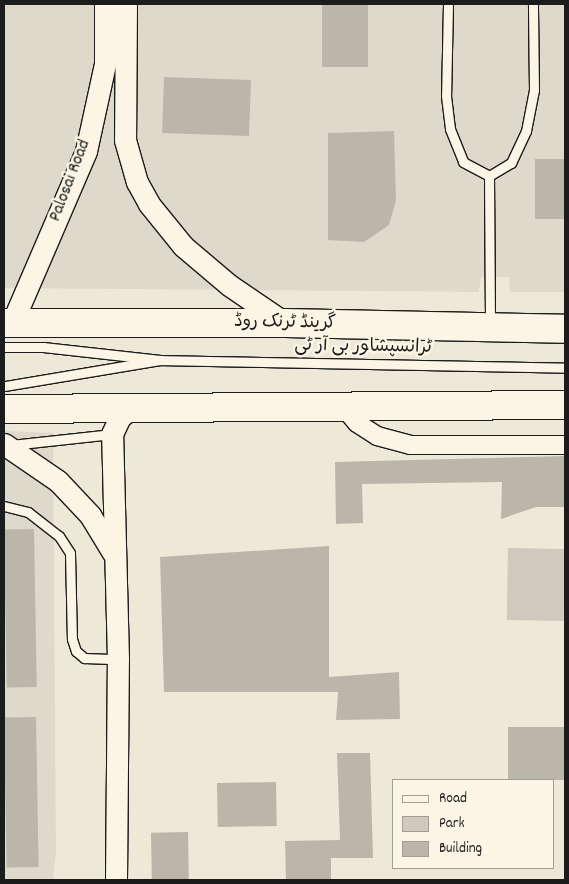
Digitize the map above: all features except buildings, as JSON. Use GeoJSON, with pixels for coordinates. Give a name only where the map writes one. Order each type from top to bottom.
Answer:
{"type":"FeatureCollection","features":[{"type":"Feature","properties":{"kind":"highway","name":"گرینڈ ٹرنک روڈ"},"geometry":{"type":"LineString","coordinates":[[7,331],[285,323],[565,330]]}},
{"type":"Feature","properties":{"kind":"highway"},"geometry":{"type":"LineString","coordinates":[[4,409],[342,405],[565,405]]}},
{"type":"Feature","properties":{"kind":"street","name":"Palosai Road"},"geometry":{"type":"LineString","coordinates":[[7,331],[86,151],[105,64],[105,4]]}},
{"type":"Feature","properties":{"kind":"street"},"geometry":{"type":"LineString","coordinates":[[126,4],[124,140],[137,182],[149,204],[183,246],[230,285],[285,323]]}},
{"type":"Feature","properties":{"kind":"street"},"geometry":{"type":"LineString","coordinates":[[342,405],[357,424],[377,436],[410,445],[565,445]]}},
{"type":"Feature","properties":{"kind":"street"},"geometry":{"type":"LineString","coordinates":[[116,880],[118,659],[112,434],[120,417],[131,408]]}},
{"type":"Feature","properties":{"kind":"street"},"geometry":{"type":"LineString","coordinates":[[5,445],[58,481],[90,515],[116,558]]}},
{"type":"Feature","properties":{"kind":"lane"},"geometry":{"type":"LineString","coordinates":[[448,4],[446,96],[450,129],[463,162],[489,176]]}},
{"type":"Feature","properties":{"kind":"lane"},"geometry":{"type":"LineString","coordinates":[[489,176],[512,163],[526,131],[534,90],[533,4]]}},
{"type":"Feature","properties":{"kind":"lane"},"geometry":{"type":"LineString","coordinates":[[489,176],[490,328]]}},
{"type":"Feature","properties":{"kind":"lane","name":"ٹرانسپشاور بی آر ٹی"},"geometry":{"type":"LineString","coordinates":[[7,331],[43,347],[160,360],[565,368]]}},
{"type":"Feature","properties":{"kind":"lane","name":"ٹرانسپشاور بی آر ٹی"},"geometry":{"type":"LineString","coordinates":[[4,386],[160,360]]}},
{"type":"Feature","properties":{"kind":"lane"},"geometry":{"type":"LineString","coordinates":[[5,445],[112,434]]}},
{"type":"Feature","properties":{"kind":"lane"},"geometry":{"type":"LineString","coordinates":[[4,506],[28,512],[59,536],[70,553],[72,639],[76,651],[84,658],[118,659]]}},
{"type":"Feature","properties":{"kind":"shaded area"},"geometry":{"type":"Polygon","coordinates":[[[4,4],[565,4],[565,292],[510,292],[509,277],[481,277],[479,292],[4,288],[4,4]]]}},
{"type":"Feature","properties":{"kind":"shaded area"},"geometry":{"type":"Polygon","coordinates":[[[4,431],[53,433],[56,853],[53,880],[4,880],[4,431]]]}},
{"type":"Feature","properties":{"kind":"green space"},"geometry":{"type":"Polygon","coordinates":[[[508,548],[565,549],[564,621],[507,620],[508,548]]]}}]}
